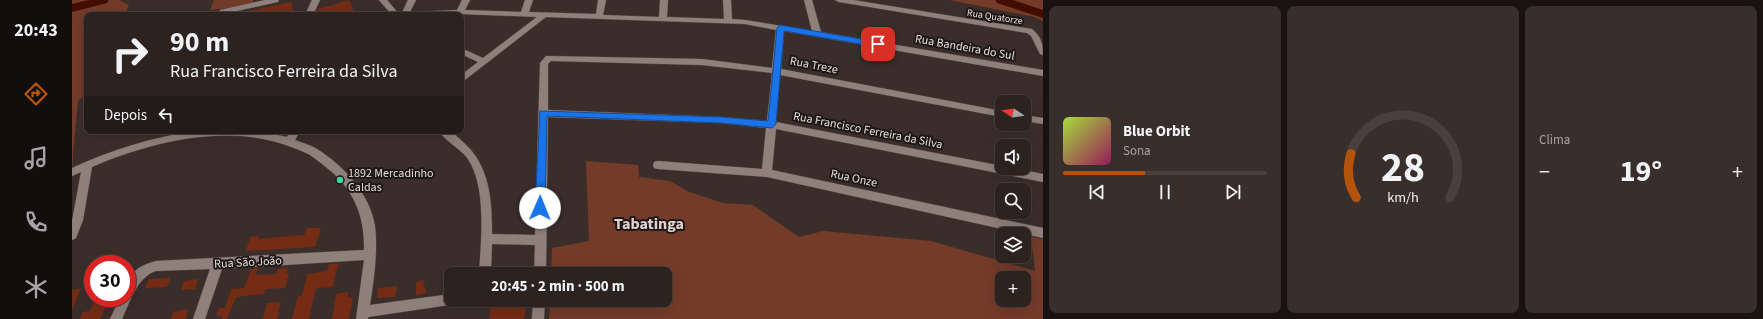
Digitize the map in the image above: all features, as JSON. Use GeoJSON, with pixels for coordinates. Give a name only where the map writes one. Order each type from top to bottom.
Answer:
{"type":"FeatureCollection","features":[{"type":"Feature","properties":{"kind":"street"},"geometry":{"type":"LineString","coordinates":[[223,12],[275,0]]}},
{"type":"Feature","properties":{"kind":"street"},"geometry":{"type":"LineString","coordinates":[[310,12],[316,0]]}},
{"type":"Feature","properties":{"kind":"street"},"geometry":{"type":"LineString","coordinates":[[383,0],[393,12]]}},
{"type":"Feature","properties":{"kind":"street","name":"Rua Bandeira do Sul"},"geometry":{"type":"LineString","coordinates":[[406,12],[412,0]]}},
{"type":"Feature","properties":{"kind":"street"},"geometry":{"type":"LineString","coordinates":[[460,12],[466,0]]}},
{"type":"Feature","properties":{"kind":"street"},"geometry":{"type":"LineString","coordinates":[[524,15],[529,0]]}},
{"type":"Feature","properties":{"kind":"street"},"geometry":{"type":"LineString","coordinates":[[599,17],[602,0]]}},
{"type":"Feature","properties":{"kind":"street"},"geometry":{"type":"LineString","coordinates":[[663,19],[664,0]]}},
{"type":"Feature","properties":{"kind":"street"},"geometry":{"type":"LineString","coordinates":[[727,0],[728,21]]}},
{"type":"Feature","properties":{"kind":"street"},"geometry":{"type":"LineString","coordinates":[[808,0],[817,34]]}},
{"type":"Feature","properties":{"kind":"street","name":"Rua Quatorze"},"geometry":{"type":"LineString","coordinates":[[839,0],[1029,31],[1034,35],[1043,52]]}},
{"type":"Feature","properties":{"kind":"street","name":"Rua Bandeira do Sul"},"geometry":{"type":"LineString","coordinates":[[464,12],[728,21],[817,34],[1043,73]]}},
{"type":"Feature","properties":{"kind":"street"},"geometry":{"type":"LineString","coordinates":[[464,78],[543,16]]}},
{"type":"Feature","properties":{"kind":"street"},"geometry":{"type":"LineString","coordinates":[[767,173],[780,28]]}},
{"type":"Feature","properties":{"kind":"street"},"geometry":{"type":"LineString","coordinates":[[464,52],[484,62]]}},
{"type":"Feature","properties":{"kind":"street","name":"Rua Treze"},"geometry":{"type":"LineString","coordinates":[[543,113],[544,63],[547,59],[554,57],[702,62],[776,71],[995,113]]}},
{"type":"Feature","properties":{"kind":"street"},"geometry":{"type":"LineString","coordinates":[[540,267],[539,240],[543,113]]}},
{"type":"Feature","properties":{"kind":"street","name":"Rua Francisco Ferreira da Silva"},"geometry":{"type":"LineString","coordinates":[[543,113],[721,120],[772,124],[1043,178]]}},
{"type":"Feature","properties":{"kind":"street"},"geometry":{"type":"LineString","coordinates":[[1031,119],[1043,121]]}},
{"type":"Feature","properties":{"kind":"street"},"geometry":{"type":"LineString","coordinates":[[72,172],[88,164],[136,146],[179,136],[216,134]]}},
{"type":"Feature","properties":{"kind":"street"},"geometry":{"type":"LineString","coordinates":[[272,134],[292,136],[333,165],[350,182],[359,198],[370,224],[370,255],[362,316],[444,301]]}},
{"type":"Feature","properties":{"kind":"street"},"geometry":{"type":"LineString","coordinates":[[447,134],[471,157],[478,169],[483,184],[486,239],[485,267]]}},
{"type":"Feature","properties":{"kind":"street"},"geometry":{"type":"LineString","coordinates":[[72,235],[78,220],[88,164]]}},
{"type":"Feature","properties":{"kind":"street","name":"Rua Onze"},"geometry":{"type":"LineString","coordinates":[[658,165],[767,173],[1043,233]]}},
{"type":"Feature","properties":{"kind":"street"},"geometry":{"type":"LineString","coordinates":[[486,239],[539,240]]}},
{"type":"Feature","properties":{"kind":"street","name":"Rua São João"},"geometry":{"type":"LineString","coordinates":[[136,279],[138,275],[146,269],[156,266],[370,255]]}},
{"type":"Feature","properties":{"kind":"street"},"geometry":{"type":"LineString","coordinates":[[199,319],[218,264]]}},
{"type":"Feature","properties":{"kind":"street","name":"Rua São João"},"geometry":{"type":"LineString","coordinates":[[116,319],[122,307]]}},
{"type":"Feature","properties":{"kind":"street"},"geometry":{"type":"LineString","coordinates":[[538,319],[539,307]]}},
{"type":"Feature","properties":{"kind":"shaded area"},"geometry":{"type":"Polygon","coordinates":[[[72,0],[119,0],[129,5],[126,12],[84,12],[84,96],[78,101],[72,184],[72,0]]]}},
{"type":"Feature","properties":{"kind":"shaded area"},"geometry":{"type":"Polygon","coordinates":[[[214,0],[253,0],[253,4],[210,10],[214,0]]]}},
{"type":"Feature","properties":{"kind":"shaded area"},"geometry":{"type":"Polygon","coordinates":[[[949,0],[1043,0],[1043,21],[1035,17],[949,0]]]}},
{"type":"Feature","properties":{"kind":"shaded area"},"geometry":{"type":"Polygon","coordinates":[[[586,161],[638,165],[639,177],[670,181],[689,192],[723,203],[753,205],[799,237],[823,231],[931,241],[995,259],[995,263],[1007,263],[1035,271],[1031,237],[1043,239],[1043,319],[549,319],[550,307],[672,307],[672,267],[551,267],[552,248],[589,241],[586,161]]]}},
{"type":"Feature","properties":{"kind":"building"},"geometry":{"type":"Polygon","coordinates":[[[349,0],[354,12],[316,12],[318,9],[349,0]]]}},
{"type":"Feature","properties":{"kind":"building"},"geometry":{"type":"Polygon","coordinates":[[[291,2],[293,12],[244,12],[291,2]]]}},
{"type":"Feature","properties":{"kind":"building"},"geometry":{"type":"Polygon","coordinates":[[[307,228],[321,228],[315,247],[246,251],[250,237],[259,236],[258,239],[304,235],[307,228]]]}},
{"type":"Feature","properties":{"kind":"building"},"geometry":{"type":"Polygon","coordinates":[[[329,264],[339,264],[333,287],[316,288],[309,319],[292,319],[298,296],[302,296],[307,274],[327,271],[329,264]]]}},
{"type":"Feature","properties":{"kind":"building"},"geometry":{"type":"Polygon","coordinates":[[[258,268],[256,275],[276,274],[278,269],[288,268],[286,273],[289,273],[285,288],[265,289],[264,294],[236,297],[227,319],[221,319],[222,316],[216,316],[219,308],[225,308],[231,289],[244,288],[251,269],[258,268]]]}},
{"type":"Feature","properties":{"kind":"building"},"geometry":{"type":"Polygon","coordinates":[[[170,278],[167,287],[145,288],[149,279],[170,278]]]}},
{"type":"Feature","properties":{"kind":"building"},"geometry":{"type":"Polygon","coordinates":[[[198,279],[195,289],[181,290],[184,281],[198,279]]]}},
{"type":"Feature","properties":{"kind":"building"},"geometry":{"type":"Polygon","coordinates":[[[423,280],[426,293],[416,295],[416,282],[423,280]]]}},
{"type":"Feature","properties":{"kind":"building"},"geometry":{"type":"Polygon","coordinates":[[[397,286],[395,297],[377,298],[378,288],[397,286]]]}},
{"type":"Feature","properties":{"kind":"building"},"geometry":{"type":"Polygon","coordinates":[[[81,288],[72,310],[72,290],[81,288]]]}},
{"type":"Feature","properties":{"kind":"building"},"geometry":{"type":"Polygon","coordinates":[[[348,292],[348,297],[353,297],[349,319],[332,319],[336,294],[348,292]]]}},
{"type":"Feature","properties":{"kind":"building"},"geometry":{"type":"Polygon","coordinates":[[[281,302],[277,319],[263,319],[267,303],[281,302]]]}},
{"type":"Feature","properties":{"kind":"building"},"geometry":{"type":"Polygon","coordinates":[[[92,307],[106,307],[100,319],[80,319],[83,312],[90,311],[92,307]]]}},
{"type":"Feature","properties":{"kind":"building"},"geometry":{"type":"Polygon","coordinates":[[[490,307],[517,307],[526,309],[524,319],[489,319],[490,307]]]}},
{"type":"Feature","properties":{"kind":"building"},"geometry":{"type":"Polygon","coordinates":[[[188,309],[186,319],[171,319],[173,312],[188,309]]]}},
{"type":"Feature","properties":{"kind":"waterway"},"geometry":{"type":"LineString","coordinates":[[72,8],[103,0]]}},
{"type":"Feature","properties":{"kind":"waterway"},"geometry":{"type":"LineString","coordinates":[[1001,0],[1043,14]]}},
{"type":"Feature","properties":{"kind":"place","name":"1892 Mercadinho Caldas"},"geometry":{"type":"Point","coordinates":[340,180]}},
{"type":"Feature","properties":{"kind":"district","name":"Tabatinga"},"geometry":{"type":"Point","coordinates":[649,223]}},
{"type":"Feature","properties":{"kind":"route"},"geometry":{"type":"LineString","coordinates":[[540,208],[543,113],[721,120],[772,124],[780,28],[878,44]]}}]}
